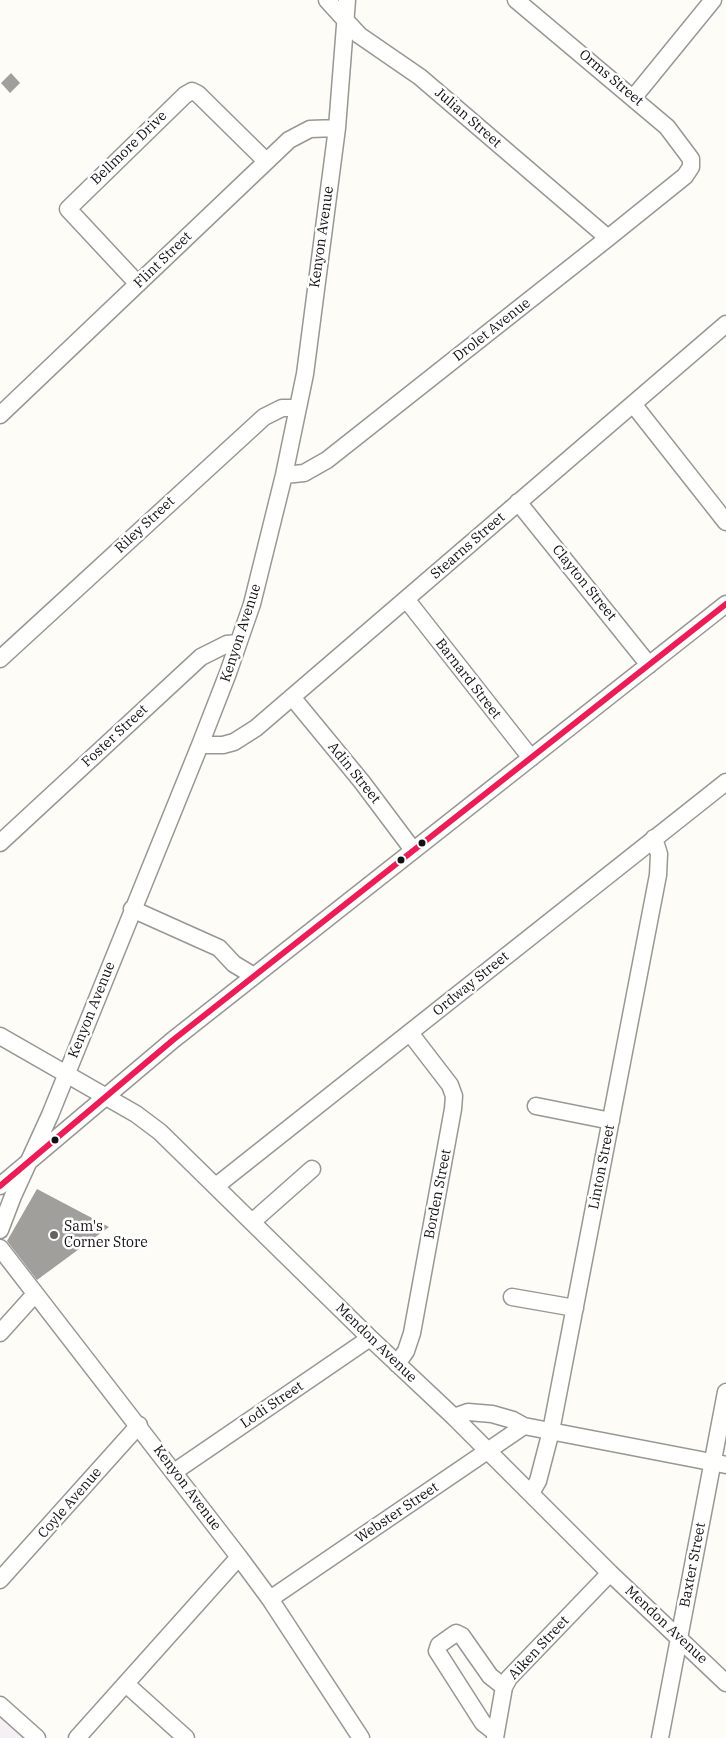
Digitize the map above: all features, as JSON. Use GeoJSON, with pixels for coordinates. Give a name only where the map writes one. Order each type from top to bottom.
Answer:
{"type":"FeatureCollection","features":[{"type":"Feature","properties":{"kind":"street","name":"Julian Street"},"geometry":{"type":"LineString","coordinates":[[327,0],[359,35],[420,77],[608,238]]}},
{"type":"Feature","properties":{"kind":"street","name":"Kenyon Avenue"},"geometry":{"type":"LineString","coordinates":[[0,1230],[66,1075],[200,745],[252,604],[284,475],[298,408],[337,128],[348,0]]}},
{"type":"Feature","properties":{"kind":"street","name":"Orms Street"},"geometry":{"type":"LineString","coordinates":[[516,0],[634,97],[667,127],[691,159],[691,167]]}},
{"type":"Feature","properties":{"kind":"street"},"geometry":{"type":"LineString","coordinates":[[634,97],[713,0]]}},
{"type":"Feature","properties":{"kind":"street","name":"Bellmore Drive"},"geometry":{"type":"LineString","coordinates":[[138,284],[68,209],[178,101],[192,91],[198,94],[266,161]]}},
{"type":"Feature","properties":{"kind":"street","name":"Flint Street"},"geometry":{"type":"LineString","coordinates":[[0,416],[266,161],[299,133],[310,129],[337,128]]}},
{"type":"Feature","properties":{"kind":"street","name":"Drolet Avenue"},"geometry":{"type":"LineString","coordinates":[[284,475],[304,473],[327,460],[608,238],[685,176],[691,167]]}},
{"type":"Feature","properties":{"kind":"street","name":"Stearns Street"},"geometry":{"type":"LineString","coordinates":[[200,745],[214,746],[234,742],[256,728],[726,324]]}},
{"type":"Feature","properties":{"kind":"street"},"geometry":{"type":"LineString","coordinates":[[633,404],[726,522]]}},
{"type":"Feature","properties":{"kind":"street","name":"Riley Street"},"geometry":{"type":"LineString","coordinates":[[0,659],[264,416],[282,408],[298,408]]}},
{"type":"Feature","properties":{"kind":"street","name":"Clayton Street"},"geometry":{"type":"LineString","coordinates":[[518,502],[649,665]]}},
{"type":"Feature","properties":{"kind":"street","name":"Barnard Street"},"geometry":{"type":"LineString","coordinates":[[406,599],[530,758]]}},
{"type":"Feature","properties":{"kind":"street"},"geometry":{"type":"LineString","coordinates":[[0,1186],[104,1096],[726,604]]}},
{"type":"Feature","properties":{"kind":"street","name":"Foster Street"},"geometry":{"type":"LineString","coordinates":[[0,843],[201,657],[226,644],[238,643]]}},
{"type":"Feature","properties":{"kind":"street","name":"Adin Street"},"geometry":{"type":"LineString","coordinates":[[292,697],[362,782],[414,850]]}},
{"type":"Feature","properties":{"kind":"street","name":"Ordway Street"},"geometry":{"type":"LineString","coordinates":[[216,1186],[726,782]]}},
{"type":"Feature","properties":{"kind":"street","name":"Linton Street"},"geometry":{"type":"LineString","coordinates":[[531,1493],[538,1481],[551,1431],[658,875],[659,854],[654,838]]}},
{"type":"Feature","properties":{"kind":"street"},"geometry":{"type":"LineString","coordinates":[[132,909],[219,948],[234,964],[254,976]]}},
{"type":"Feature","properties":{"kind":"street","name":"Borden Street"},"geometry":{"type":"LineString","coordinates":[[397,1364],[406,1351],[412,1333],[454,1096],[450,1085],[410,1033]]}},
{"type":"Feature","properties":{"kind":"street","name":"Mendon Avenue"},"geometry":{"type":"LineString","coordinates":[[0,1036],[148,1122],[488,1450],[610,1573],[726,1683]]}},
{"type":"Feature","properties":{"kind":"street"},"geometry":{"type":"LineString","coordinates":[[536,1106],[611,1121]]}},
{"type":"Feature","properties":{"kind":"street"},"geometry":{"type":"LineString","coordinates":[[252,1222],[312,1169]]}},
{"type":"Feature","properties":{"kind":"street","name":"Kenyon Avenue"},"geometry":{"type":"LineString","coordinates":[[0,1248],[139,1425],[239,1557],[270,1599],[362,1738]]}},
{"type":"Feature","properties":{"kind":"street"},"geometry":{"type":"LineString","coordinates":[[0,1333],[35,1294]]}},
{"type":"Feature","properties":{"kind":"street"},"geometry":{"type":"LineString","coordinates":[[512,1297],[575,1308]]}},
{"type":"Feature","properties":{"kind":"street","name":"Lodi Street"},"geometry":{"type":"LineString","coordinates":[[174,1472],[370,1338]]}},
{"type":"Feature","properties":{"kind":"street","name":"Baxter Street"},"geometry":{"type":"LineString","coordinates":[[660,1738],[679,1639],[719,1464],[726,1392]]}},
{"type":"Feature","properties":{"kind":"street"},"geometry":{"type":"LineString","coordinates":[[454,1417],[468,1412],[492,1414],[513,1420],[524,1426],[719,1464]]}},
{"type":"Feature","properties":{"kind":"street","name":"Coyle Avenue"},"geometry":{"type":"LineString","coordinates":[[0,1580],[139,1425]]}},
{"type":"Feature","properties":{"kind":"street","name":"Webster Street"},"geometry":{"type":"LineString","coordinates":[[270,1599],[524,1426]]}},
{"type":"Feature","properties":{"kind":"street"},"geometry":{"type":"LineString","coordinates":[[85,1735],[126,1684],[239,1557]]}},
{"type":"Feature","properties":{"kind":"street","name":"Aiken Street"},"geometry":{"type":"LineString","coordinates":[[495,1735],[504,1686],[509,1678],[610,1573]]}},
{"type":"Feature","properties":{"kind":"street"},"geometry":{"type":"LineString","coordinates":[[495,1735],[484,1723],[437,1651],[439,1645],[456,1634],[462,1636],[490,1676],[504,1686]]}},
{"type":"Feature","properties":{"kind":"street"},"geometry":{"type":"LineString","coordinates":[[126,1684],[186,1738]]}},
{"type":"Feature","properties":{"kind":"street"},"geometry":{"type":"LineString","coordinates":[[0,1705],[37,1738]]}},
{"type":"Feature","properties":{"kind":"shaded area"},"geometry":{"type":"Polygon","coordinates":[[[0,1714],[26,1738],[0,1738],[0,1714]]]}},
{"type":"Feature","properties":{"kind":"building"},"geometry":{"type":"Polygon","coordinates":[[[11,73],[20,83],[10,93],[1,83],[11,73]]]}},
{"type":"Feature","properties":{"kind":"building","name":"Sam's Corner Store"},"geometry":{"type":"Polygon","coordinates":[[[37,1189],[109,1227],[37,1280],[7,1241],[37,1189]]]}},
{"type":"Feature","properties":{"kind":"transit line"},"geometry":{"type":"LineString","coordinates":[[0,1186],[173,1040],[726,604]]}},
{"type":"Feature","properties":{"kind":"place","name":"Sam's Corner Store"},"geometry":{"type":"Point","coordinates":[54,1235]}}]}
